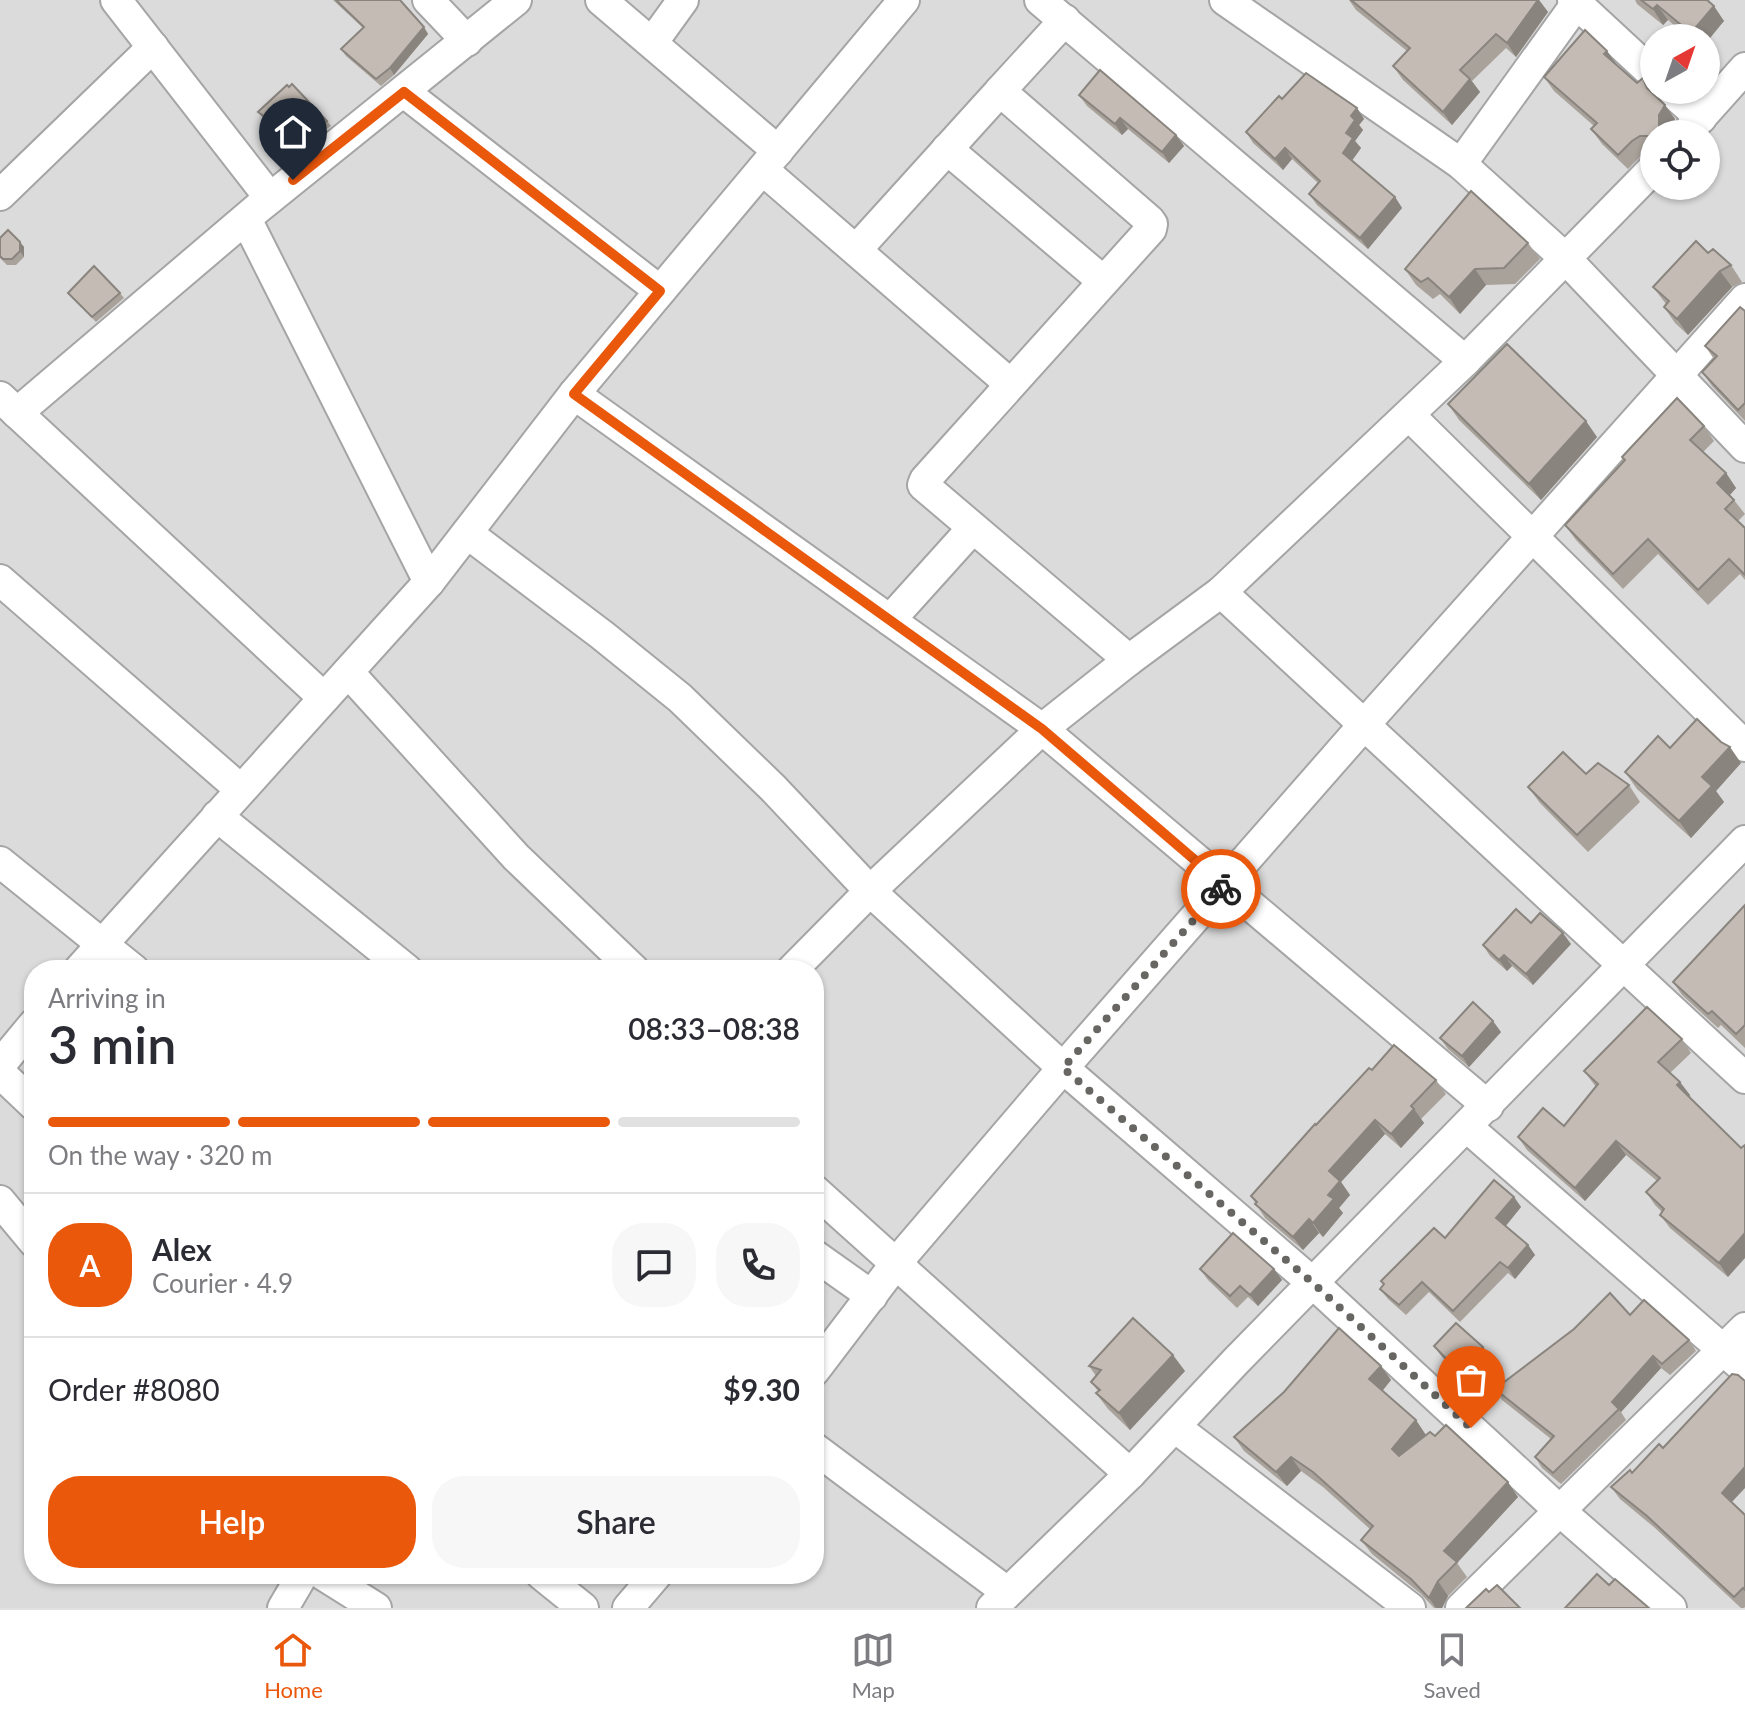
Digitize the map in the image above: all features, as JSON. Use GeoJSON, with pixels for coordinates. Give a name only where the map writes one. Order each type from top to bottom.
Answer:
{"type":"FeatureCollection","features":[{"type":"Feature","properties":{"kind":"street"},"geometry":{"type":"LineString","coordinates":[[116,0],[270,198]]}},
{"type":"Feature","properties":{"kind":"street"},"geometry":{"type":"LineString","coordinates":[[428,0],[467,41]]}},
{"type":"Feature","properties":{"kind":"street"},"geometry":{"type":"LineString","coordinates":[[324,698],[8,405],[246,219],[516,0]]}},
{"type":"Feature","properties":{"kind":"street"},"geometry":{"type":"LineString","coordinates":[[601,0],[652,43],[856,250],[1009,383]]}},
{"type":"Feature","properties":{"kind":"street"},"geometry":{"type":"LineString","coordinates":[[652,43],[683,0]]}},
{"type":"Feature","properties":{"kind":"street"},"geometry":{"type":"LineString","coordinates":[[88,960],[429,582],[574,394],[904,0]]}},
{"type":"Feature","properties":{"kind":"street"},"geometry":{"type":"LineString","coordinates":[[1040,0],[1465,361]]}},
{"type":"Feature","properties":{"kind":"street"},"geometry":{"type":"LineString","coordinates":[[1225,0],[1461,164],[1565,258],[1745,447]]}},
{"type":"Feature","properties":{"kind":"street"},"geometry":{"type":"LineString","coordinates":[[1461,164],[1575,2],[1640,62]]}},
{"type":"Feature","properties":{"kind":"street"},"geometry":{"type":"LineString","coordinates":[[856,250],[1065,20]]}},
{"type":"Feature","properties":{"kind":"street"},"geometry":{"type":"LineString","coordinates":[[0,195],[153,47]]}},
{"type":"Feature","properties":{"kind":"street"},"geometry":{"type":"LineString","coordinates":[[1698,120],[1745,68]]}},
{"type":"Feature","properties":{"kind":"street"},"geometry":{"type":"LineString","coordinates":[[1000,91],[1152,224],[1151,229],[1009,383],[923,483],[972,529],[1129,660]]}},
{"type":"Feature","properties":{"kind":"street"},"geometry":{"type":"LineString","coordinates":[[404,92],[660,291]]}},
{"type":"Feature","properties":{"kind":"street"},"geometry":{"type":"LineString","coordinates":[[947,149],[1103,281]]}},
{"type":"Feature","properties":{"kind":"street"},"geometry":{"type":"LineString","coordinates":[[802,960],[870,891],[1042,729],[1221,592],[1465,361],[1640,182]]}},
{"type":"Feature","properties":{"kind":"street"},"geometry":{"type":"LineString","coordinates":[[246,219],[429,582]]}},
{"type":"Feature","properties":{"kind":"street"},"geometry":{"type":"LineString","coordinates":[[824,1358],[897,1262],[1063,1068],[1363,726],[1745,299]]}},
{"type":"Feature","properties":{"kind":"street"},"geometry":{"type":"LineString","coordinates":[[574,394],[1042,729],[1488,1106]]}},
{"type":"Feature","properties":{"kind":"street"},"geometry":{"type":"LineString","coordinates":[[1409,415],[1745,746]]}},
{"type":"Feature","properties":{"kind":"street"},"geometry":{"type":"LineString","coordinates":[[890,620],[972,529]]}},
{"type":"Feature","properties":{"kind":"street"},"geometry":{"type":"LineString","coordinates":[[467,533],[680,698],[773,788],[870,891],[1063,1068],[1314,1284],[1560,1511],[1671,1608]]}},
{"type":"Feature","properties":{"kind":"street"},"geometry":{"type":"LineString","coordinates":[[0,580],[240,789]]}},
{"type":"Feature","properties":{"kind":"street"},"geometry":{"type":"LineString","coordinates":[[1221,592],[1745,1078]]}},
{"type":"Feature","properties":{"kind":"street"},"geometry":{"type":"LineString","coordinates":[[348,672],[516,857],[624,960]]}},
{"type":"Feature","properties":{"kind":"street"},"geometry":{"type":"LineString","coordinates":[[217,816],[395,960]]}},
{"type":"Feature","properties":{"kind":"street"},"geometry":{"type":"LineString","coordinates":[[824,1456],[999,1600],[1130,1474],[1236,1361],[1745,841]]}},
{"type":"Feature","properties":{"kind":"street"},"geometry":{"type":"LineString","coordinates":[[0,862],[122,960]]}},
{"type":"Feature","properties":{"kind":"street"},"geometry":{"type":"LineString","coordinates":[[0,1065],[24,1036]]}},
{"type":"Feature","properties":{"kind":"street"},"geometry":{"type":"LineString","coordinates":[[0,1073],[24,1096]]}},
{"type":"Feature","properties":{"kind":"street"},"geometry":{"type":"LineString","coordinates":[[1467,1127],[1734,1360]]}},
{"type":"Feature","properties":{"kind":"street"},"geometry":{"type":"LineString","coordinates":[[824,1199],[1130,1474]]}},
{"type":"Feature","properties":{"kind":"street"},"geometry":{"type":"LineString","coordinates":[[0,1201],[24,1230]]}},
{"type":"Feature","properties":{"kind":"street"},"geometry":{"type":"LineString","coordinates":[[824,1262],[872,1296]]}},
{"type":"Feature","properties":{"kind":"street"},"geometry":{"type":"LineString","coordinates":[[1461,1608],[1560,1511],[1734,1360],[1745,1328]]}},
{"type":"Feature","properties":{"kind":"street"},"geometry":{"type":"LineString","coordinates":[[1175,1427],[1410,1608]]}},
{"type":"Feature","properties":{"kind":"street"},"geometry":{"type":"LineString","coordinates":[[283,1608],[297,1584]]}},
{"type":"Feature","properties":{"kind":"street"},"geometry":{"type":"LineString","coordinates":[[338,1584],[376,1608]]}},
{"type":"Feature","properties":{"kind":"street"},"geometry":{"type":"LineString","coordinates":[[553,1584],[583,1608]]}},
{"type":"Feature","properties":{"kind":"shaded area"},"geometry":{"type":"Polygon","coordinates":[[[0,0],[1745,0],[1745,1608],[0,1608],[0,0]]]}},
{"type":"Feature","properties":{"kind":"building"},"geometry":{"type":"Polygon","coordinates":[[[336,0],[400,0],[424,27],[390,68],[376,79],[341,49],[364,27],[336,0]]]}},
{"type":"Feature","properties":{"kind":"building"},"geometry":{"type":"Polygon","coordinates":[[[1351,0],[1538,0],[1507,43],[1496,34],[1460,70],[1470,79],[1443,112],[1393,66],[1410,48],[1351,0]]]}},
{"type":"Feature","properties":{"kind":"building"},"geometry":{"type":"Polygon","coordinates":[[[1641,0],[1707,0],[1714,6],[1699,24],[1680,24],[1657,5],[1653,9],[1641,0]]]}},
{"type":"Feature","properties":{"kind":"building"},"geometry":{"type":"Polygon","coordinates":[[[1585,30],[1607,51],[1604,54],[1637,83],[1640,80],[1640,104],[1665,105],[1659,120],[1640,120],[1640,136],[1618,155],[1591,129],[1597,123],[1544,77],[1585,30]]]}},
{"type":"Feature","properties":{"kind":"building"},"geometry":{"type":"Polygon","coordinates":[[[1100,70],[1176,135],[1162,152],[1120,118],[1115,124],[1079,95],[1100,70]]]}},
{"type":"Feature","properties":{"kind":"building"},"geometry":{"type":"Polygon","coordinates":[[[1306,73],[1357,108],[1351,116],[1355,120],[1346,133],[1353,138],[1343,153],[1395,197],[1360,238],[1309,194],[1320,181],[1285,148],[1275,159],[1246,132],[1279,96],[1282,99],[1306,73]]]}},
{"type":"Feature","properties":{"kind":"building"},"geometry":{"type":"Polygon","coordinates":[[[292,84],[327,121],[298,140],[258,112],[287,85],[292,84]]]}},
{"type":"Feature","properties":{"kind":"building"},"geometry":{"type":"Polygon","coordinates":[[[1471,191],[1528,243],[1504,268],[1475,269],[1449,297],[1428,278],[1421,282],[1405,269],[1471,191]]]}},
{"type":"Feature","properties":{"kind":"building"},"geometry":{"type":"Polygon","coordinates":[[[8,230],[20,242],[20,251],[12,259],[3,259],[0,256],[0,238],[8,230]]]}},
{"type":"Feature","properties":{"kind":"building"},"geometry":{"type":"Polygon","coordinates":[[[1696,241],[1708,253],[1713,249],[1731,265],[1720,271],[1677,319],[1664,307],[1669,301],[1653,287],[1696,241]]]}},
{"type":"Feature","properties":{"kind":"building"},"geometry":{"type":"Polygon","coordinates":[[[94,266],[120,293],[92,317],[68,293],[94,266]]]}},
{"type":"Feature","properties":{"kind":"building"},"geometry":{"type":"Polygon","coordinates":[[[1740,307],[1745,311],[1745,403],[1738,410],[1702,372],[1717,356],[1705,346],[1740,307]]]}},
{"type":"Feature","properties":{"kind":"building"},"geometry":{"type":"Polygon","coordinates":[[[1507,344],[1586,421],[1529,484],[1448,404],[1507,344]]]}},
{"type":"Feature","properties":{"kind":"building"},"geometry":{"type":"Polygon","coordinates":[[[1677,398],[1704,426],[1690,440],[1726,473],[1717,483],[1734,500],[1725,509],[1745,528],[1745,575],[1729,559],[1698,590],[1648,539],[1613,574],[1565,525],[1677,398]]]}},
{"type":"Feature","properties":{"kind":"building"},"geometry":{"type":"Polygon","coordinates":[[[1697,719],[1730,747],[1702,777],[1712,786],[1679,821],[1625,772],[1658,736],[1670,748],[1697,719]]]}},
{"type":"Feature","properties":{"kind":"building"},"geometry":{"type":"Polygon","coordinates":[[[1563,752],[1586,774],[1598,763],[1629,785],[1577,835],[1528,787],[1563,752]]]}},
{"type":"Feature","properties":{"kind":"building"},"geometry":{"type":"Polygon","coordinates":[[[1745,905],[1745,1025],[1736,1034],[1712,1011],[1708,1014],[1673,982],[1745,905]]]}},
{"type":"Feature","properties":{"kind":"building"},"geometry":{"type":"Polygon","coordinates":[[[1516,909],[1531,923],[1540,913],[1563,933],[1526,974],[1504,955],[1499,960],[1483,945],[1516,909]]]}},
{"type":"Feature","properties":{"kind":"building"},"geometry":{"type":"Polygon","coordinates":[[[1473,1002],[1493,1021],[1462,1056],[1440,1038],[1473,1002]]]}},
{"type":"Feature","properties":{"kind":"building"},"geometry":{"type":"Polygon","coordinates":[[[1647,1007],[1682,1039],[1658,1062],[1741,1148],[1745,1145],[1745,1233],[1719,1263],[1660,1215],[1664,1209],[1646,1192],[1660,1178],[1616,1141],[1575,1188],[1518,1137],[1543,1108],[1564,1126],[1598,1084],[1584,1071],[1647,1007]]]}},
{"type":"Feature","properties":{"kind":"building"},"geometry":{"type":"Polygon","coordinates":[[[1394,1045],[1436,1080],[1411,1106],[1414,1109],[1391,1134],[1375,1120],[1329,1171],[1340,1181],[1328,1195],[1334,1199],[1313,1223],[1309,1219],[1293,1237],[1255,1204],[1257,1202],[1251,1196],[1315,1124],[1394,1045]]]}},
{"type":"Feature","properties":{"kind":"building"},"geometry":{"type":"Polygon","coordinates":[[[1494,1180],[1514,1197],[1496,1218],[1528,1245],[1508,1268],[1500,1262],[1453,1311],[1422,1282],[1399,1305],[1380,1289],[1384,1284],[1381,1281],[1434,1228],[1445,1238],[1494,1180]]]}},
{"type":"Feature","properties":{"kind":"building"},"geometry":{"type":"Polygon","coordinates":[[[1233,1233],[1274,1269],[1250,1295],[1240,1286],[1230,1296],[1200,1269],[1233,1233]]]}},
{"type":"Feature","properties":{"kind":"building"},"geometry":{"type":"Polygon","coordinates":[[[1610,1293],[1630,1315],[1644,1300],[1689,1340],[1662,1364],[1653,1356],[1612,1402],[1619,1409],[1553,1473],[1535,1457],[1554,1436],[1495,1389],[1574,1329],[1610,1293]]]}},
{"type":"Feature","properties":{"kind":"building"},"geometry":{"type":"Polygon","coordinates":[[[1133,1318],[1173,1355],[1119,1413],[1096,1393],[1100,1390],[1091,1382],[1101,1370],[1089,1366],[1133,1318]]]}},
{"type":"Feature","properties":{"kind":"building"},"geometry":{"type":"Polygon","coordinates":[[[1456,1323],[1483,1347],[1461,1374],[1434,1346],[1456,1323]]]}},
{"type":"Feature","properties":{"kind":"building"},"geometry":{"type":"Polygon","coordinates":[[[1339,1328],[1381,1366],[1369,1379],[1416,1420],[1392,1449],[1399,1456],[1430,1432],[1435,1436],[1446,1425],[1508,1482],[1444,1551],[1457,1562],[1438,1581],[1429,1598],[1411,1579],[1361,1540],[1373,1526],[1313,1472],[1291,1457],[1276,1472],[1234,1437],[1284,1392],[1339,1328]]]}},
{"type":"Feature","properties":{"kind":"building"},"geometry":{"type":"Polygon","coordinates":[[[1732,1374],[1745,1381],[1745,1467],[1722,1493],[1745,1515],[1745,1590],[1743,1588],[1734,1597],[1611,1487],[1630,1470],[1632,1473],[1659,1444],[1663,1448],[1732,1374]]]}},
{"type":"Feature","properties":{"kind":"building"},"geometry":{"type":"Polygon","coordinates":[[[1597,1574],[1609,1585],[1615,1579],[1649,1608],[1565,1608],[1597,1574]]]}},
{"type":"Feature","properties":{"kind":"building"},"geometry":{"type":"Polygon","coordinates":[[[1497,1585],[1520,1608],[1466,1608],[1486,1589],[1489,1592],[1497,1585]]]}},
{"type":"Feature","properties":{"kind":"way so far"},"geometry":{"type":"LineString","coordinates":[[1221,889],[1063,1068],[1314,1284],[1471,1428]]}},
{"type":"Feature","properties":{"kind":"route"},"geometry":{"type":"LineString","coordinates":[[293,180],[404,92],[660,291],[574,394],[1042,729],[1224,885],[1221,889]]}}]}
